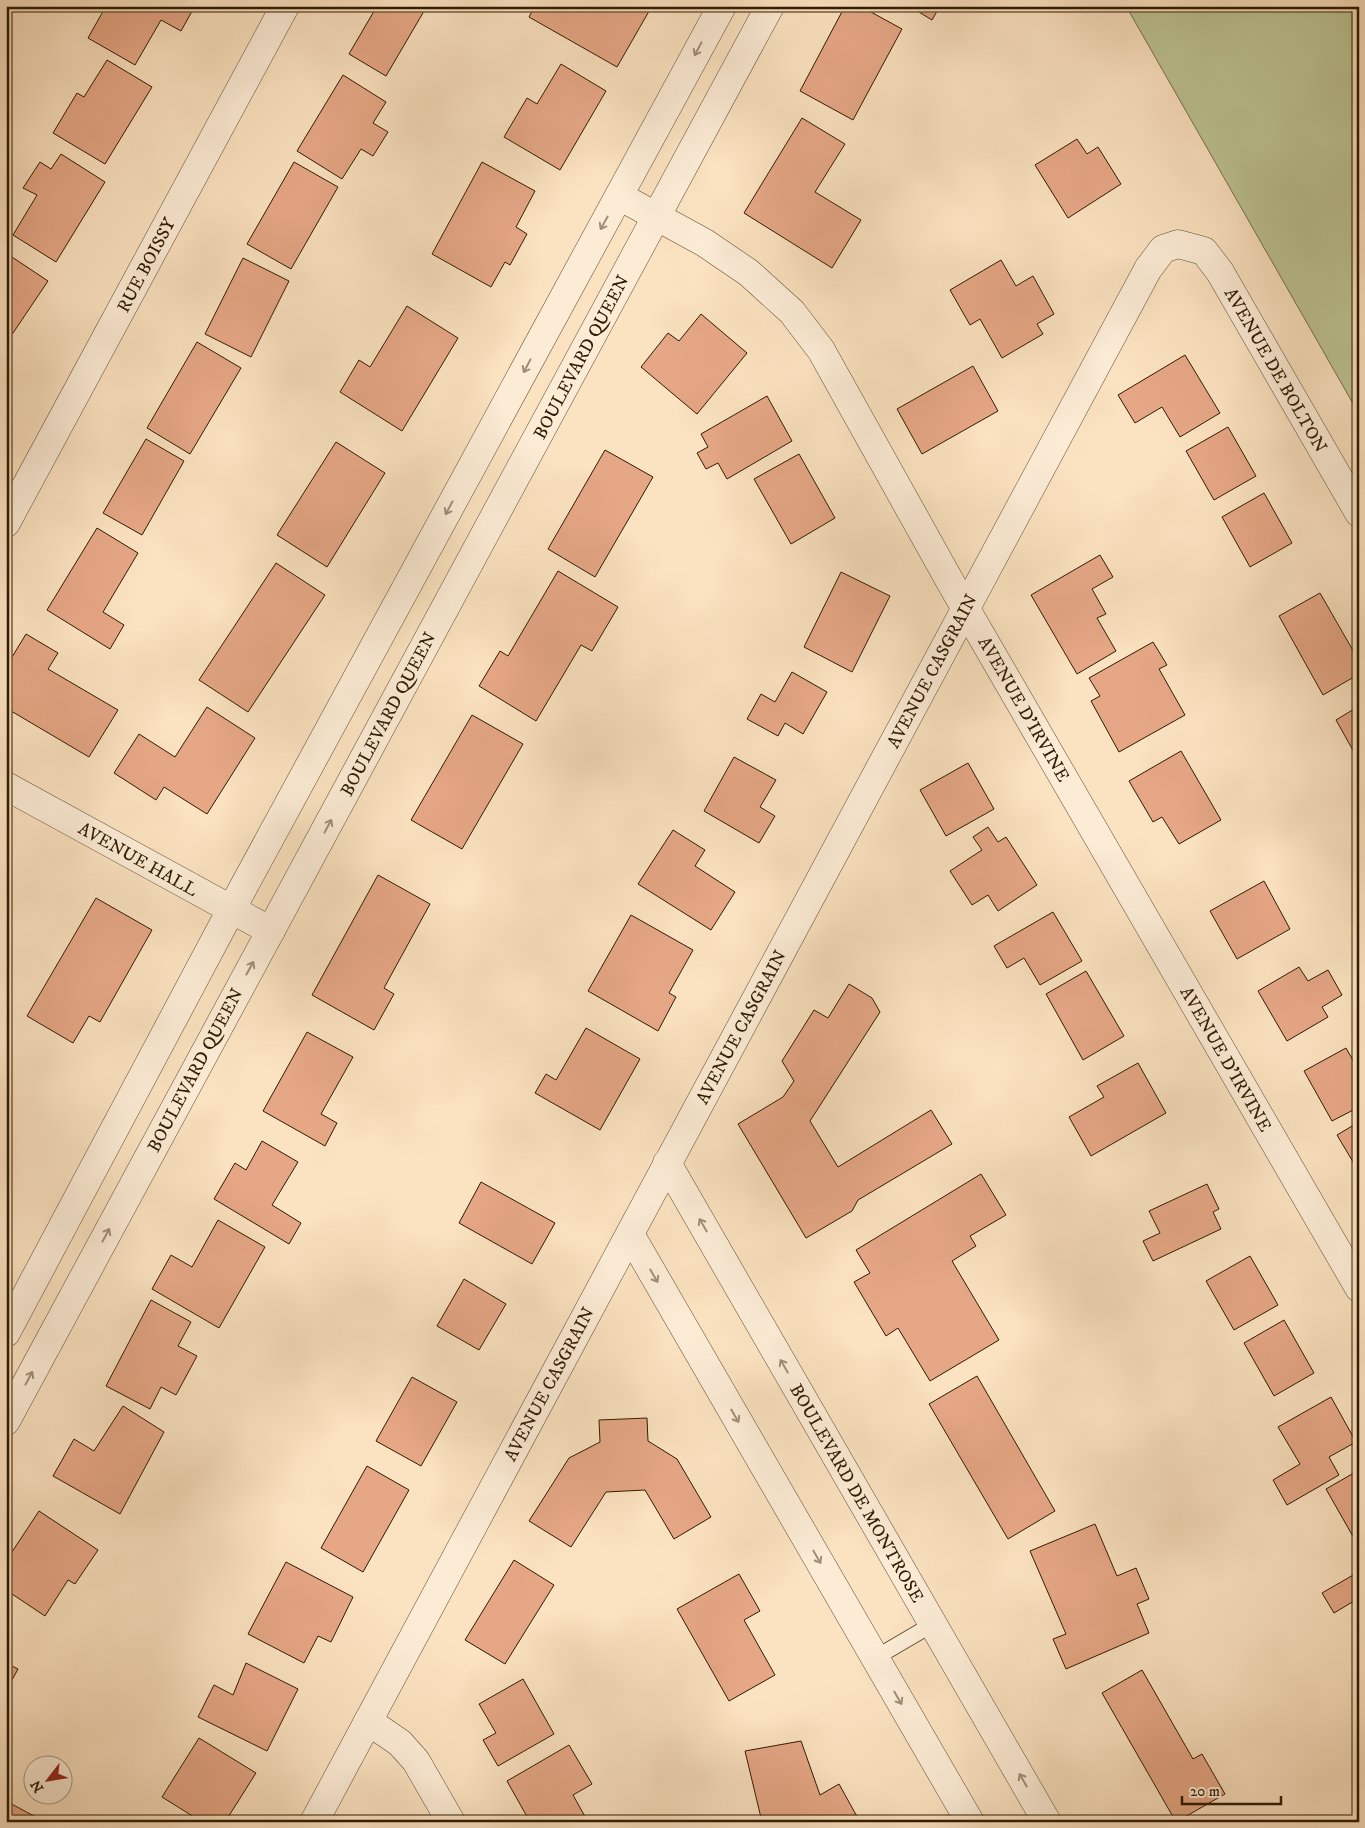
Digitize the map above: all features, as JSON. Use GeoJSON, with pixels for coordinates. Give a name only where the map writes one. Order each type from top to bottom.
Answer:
{"type":"FeatureCollection","features":[{"type":"Feature","properties":{"kind":"street","name":"RUE BOISSY"},"geometry":{"type":"LineString","coordinates":[[6,523],[285,6]]}},
{"type":"Feature","properties":{"kind":"street"},"geometry":{"type":"LineString","coordinates":[[6,1333],[231,910],[722,6]]}},
{"type":"Feature","properties":{"kind":"street","name":"BOULEVARD QUEEN"},"geometry":{"type":"LineString","coordinates":[[6,1421],[770,6]]}},
{"type":"Feature","properties":{"kind":"street","name":"AVENUE D'IRVINE"},"geometry":{"type":"LineString","coordinates":[[619,196],[657,215],[705,243],[750,273],[792,312],[821,350],[966,608],[1359,1288]]}},
{"type":"Feature","properties":{"kind":"street","name":"AVENUE CASGRAIN"},"geometry":{"type":"LineString","coordinates":[[314,1822],[1148,269],[1163,250],[1178,244]]}},
{"type":"Feature","properties":{"kind":"street","name":"AVENUE DE BOLTON"},"geometry":{"type":"LineString","coordinates":[[1178,244],[1204,252],[1220,272],[1359,513]]}},
{"type":"Feature","properties":{"kind":"street","name":"AVENUE HALL"},"geometry":{"type":"LineString","coordinates":[[6,786],[271,931]]}},
{"type":"Feature","properties":{"kind":"street","name":"BOULEVARD DE MONTROSE"},"geometry":{"type":"LineString","coordinates":[[667,1164],[1047,1822]]}},
{"type":"Feature","properties":{"kind":"street"},"geometry":{"type":"LineString","coordinates":[[630,1234],[970,1822]]}},
{"type":"Feature","properties":{"kind":"street"},"geometry":{"type":"LineString","coordinates":[[368,1721],[400,1743],[416,1761],[451,1822]]}},
{"type":"Feature","properties":{"kind":"lane"},"geometry":{"type":"LineString","coordinates":[[875,1658],[933,1624]]}},
{"type":"Feature","properties":{"kind":"path"},"geometry":{"type":"LineString","coordinates":[[1357,6],[1359,10]]}},
{"type":"Feature","properties":{"kind":"green space"},"geometry":{"type":"Polygon","coordinates":[[[1126,6],[1359,6],[1359,414],[1126,6]]]}},
{"type":"Feature","properties":{"kind":"building"},"geometry":{"type":"Polygon","coordinates":[[[106,6],[195,6],[181,31],[161,20],[135,65],[88,38],[106,6]]]}},
{"type":"Feature","properties":{"kind":"building"},"geometry":{"type":"Polygon","coordinates":[[[377,6],[427,6],[386,76],[349,54],[377,6]]]}},
{"type":"Feature","properties":{"kind":"building"},"geometry":{"type":"Polygon","coordinates":[[[535,6],[652,6],[617,67],[529,17],[535,6]]]}},
{"type":"Feature","properties":{"kind":"building"},"geometry":{"type":"Polygon","coordinates":[[[845,6],[860,6],[902,29],[853,120],[800,91],[845,6]]]}},
{"type":"Feature","properties":{"kind":"building"},"geometry":{"type":"Polygon","coordinates":[[[909,6],[940,6],[932,20],[909,6]]]}},
{"type":"Feature","properties":{"kind":"building"},"geometry":{"type":"Polygon","coordinates":[[[107,60],[152,87],[105,164],[53,133],[77,93],[84,97],[107,60]]]}},
{"type":"Feature","properties":{"kind":"building"},"geometry":{"type":"Polygon","coordinates":[[[561,64],[606,91],[560,170],[504,137],[527,98],[537,104],[561,64]]]}},
{"type":"Feature","properties":{"kind":"building"},"geometry":{"type":"Polygon","coordinates":[[[343,75],[386,102],[373,123],[388,132],[373,156],[361,149],[342,179],[297,151],[343,75]]]}},
{"type":"Feature","properties":{"kind":"building"},"geometry":{"type":"Polygon","coordinates":[[[802,118],[845,144],[815,192],[861,220],[832,268],[744,213],[802,118]]]}},
{"type":"Feature","properties":{"kind":"building"},"geometry":{"type":"Polygon","coordinates":[[[1077,139],[1087,154],[1098,147],[1121,184],[1068,218],[1035,165],[1077,139]]]}},
{"type":"Feature","properties":{"kind":"building"},"geometry":{"type":"Polygon","coordinates":[[[61,154],[105,182],[56,262],[13,235],[37,195],[23,188],[40,162],[51,169],[61,154]]]}},
{"type":"Feature","properties":{"kind":"building"},"geometry":{"type":"Polygon","coordinates":[[[294,162],[338,187],[291,269],[247,244],[294,162]]]}},
{"type":"Feature","properties":{"kind":"building"},"geometry":{"type":"Polygon","coordinates":[[[482,162],[535,191],[516,227],[527,234],[510,265],[505,262],[491,287],[432,254],[482,162]]]}},
{"type":"Feature","properties":{"kind":"building"},"geometry":{"type":"Polygon","coordinates":[[[6,253],[48,281],[9,339],[6,338],[6,253]]]}},
{"type":"Feature","properties":{"kind":"building"},"geometry":{"type":"Polygon","coordinates":[[[243,258],[289,281],[251,357],[205,334],[243,258]]]}},
{"type":"Feature","properties":{"kind":"building"},"geometry":{"type":"Polygon","coordinates":[[[1001,260],[1016,286],[1033,276],[1054,314],[1037,324],[1043,334],[1002,358],[980,319],[970,325],[950,290],[1001,260]]]}},
{"type":"Feature","properties":{"kind":"building"},"geometry":{"type":"Polygon","coordinates":[[[407,306],[458,338],[402,431],[340,392],[359,360],[370,367],[407,306]]]}},
{"type":"Feature","properties":{"kind":"building"},"geometry":{"type":"Polygon","coordinates":[[[701,314],[747,353],[697,414],[641,367],[668,333],[679,341],[701,314]]]}},
{"type":"Feature","properties":{"kind":"building"},"geometry":{"type":"Polygon","coordinates":[[[197,342],[241,368],[190,454],[147,428],[197,342]]]}},
{"type":"Feature","properties":{"kind":"building"},"geometry":{"type":"Polygon","coordinates":[[[1185,355],[1220,413],[1180,437],[1162,407],[1135,423],[1118,395],[1185,355]]]}},
{"type":"Feature","properties":{"kind":"building"},"geometry":{"type":"Polygon","coordinates":[[[973,366],[998,411],[922,454],[897,409],[973,366]]]}},
{"type":"Feature","properties":{"kind":"building"},"geometry":{"type":"Polygon","coordinates":[[[767,396],[792,441],[727,479],[718,463],[706,469],[697,453],[708,447],[701,434],[767,396]]]}},
{"type":"Feature","properties":{"kind":"building"},"geometry":{"type":"Polygon","coordinates":[[[1228,427],[1256,476],[1214,500],[1186,451],[1228,427]]]}},
{"type":"Feature","properties":{"kind":"building"},"geometry":{"type":"Polygon","coordinates":[[[146,439],[184,461],[142,535],[103,513],[146,439]]]}},
{"type":"Feature","properties":{"kind":"building"},"geometry":{"type":"Polygon","coordinates":[[[336,442],[385,473],[327,567],[277,535],[336,442]]]}},
{"type":"Feature","properties":{"kind":"building"},"geometry":{"type":"Polygon","coordinates":[[[605,450],[653,477],[595,577],[548,549],[605,450]]]}},
{"type":"Feature","properties":{"kind":"building"},"geometry":{"type":"Polygon","coordinates":[[[799,454],[835,518],[791,544],[754,479],[799,454]]]}},
{"type":"Feature","properties":{"kind":"building"},"geometry":{"type":"Polygon","coordinates":[[[1264,493],[1292,543],[1250,567],[1222,517],[1264,493]]]}},
{"type":"Feature","properties":{"kind":"building"},"geometry":{"type":"Polygon","coordinates":[[[97,528],[138,553],[103,612],[124,625],[110,649],[47,610],[97,528]]]}},
{"type":"Feature","properties":{"kind":"building"},"geometry":{"type":"Polygon","coordinates":[[[1100,555],[1113,577],[1092,589],[1106,614],[1097,618],[1116,651],[1077,674],[1031,595],[1100,555]]]}},
{"type":"Feature","properties":{"kind":"building"},"geometry":{"type":"Polygon","coordinates":[[[276,563],[325,595],[248,712],[199,680],[276,563]]]}},
{"type":"Feature","properties":{"kind":"building"},"geometry":{"type":"Polygon","coordinates":[[[558,571],[618,607],[592,651],[581,645],[536,721],[479,686],[500,651],[508,656],[558,571]]]}},
{"type":"Feature","properties":{"kind":"building"},"geometry":{"type":"Polygon","coordinates":[[[841,572],[890,596],[852,672],[804,647],[841,572]]]}},
{"type":"Feature","properties":{"kind":"building"},"geometry":{"type":"Polygon","coordinates":[[[1320,593],[1359,661],[1359,674],[1323,695],[1279,616],[1320,593]]]}},
{"type":"Feature","properties":{"kind":"building"},"geometry":{"type":"Polygon","coordinates":[[[26,634],[58,653],[48,669],[118,710],[89,757],[6,708],[6,667],[26,634]]]}},
{"type":"Feature","properties":{"kind":"building"},"geometry":{"type":"Polygon","coordinates":[[[1153,642],[1167,665],[1159,669],[1185,715],[1119,752],[1091,701],[1100,696],[1089,678],[1153,642]]]}},
{"type":"Feature","properties":{"kind":"building"},"geometry":{"type":"Polygon","coordinates":[[[792,672],[827,692],[803,734],[785,723],[778,736],[747,719],[761,694],[775,702],[792,672]]]}},
{"type":"Feature","properties":{"kind":"building"},"geometry":{"type":"Polygon","coordinates":[[[1359,706],[1359,761],[1336,720],[1359,706]]]}},
{"type":"Feature","properties":{"kind":"building"},"geometry":{"type":"Polygon","coordinates":[[[207,707],[255,738],[207,814],[164,787],[156,800],[114,773],[139,734],[175,757],[207,707]]]}},
{"type":"Feature","properties":{"kind":"building"},"geometry":{"type":"Polygon","coordinates":[[[472,715],[523,744],[462,849],[411,820],[472,715]]]}},
{"type":"Feature","properties":{"kind":"building"},"geometry":{"type":"Polygon","coordinates":[[[1181,751],[1221,820],[1179,844],[1162,817],[1153,822],[1129,781],[1181,751]]]}},
{"type":"Feature","properties":{"kind":"building"},"geometry":{"type":"Polygon","coordinates":[[[734,757],[776,780],[760,807],[775,816],[759,843],[704,811],[734,757]]]}},
{"type":"Feature","properties":{"kind":"building"},"geometry":{"type":"Polygon","coordinates":[[[968,763],[994,809],[946,836],[920,790],[968,763]]]}},
{"type":"Feature","properties":{"kind":"building"},"geometry":{"type":"Polygon","coordinates":[[[988,827],[998,842],[1006,837],[1037,885],[998,911],[988,895],[972,905],[950,871],[982,850],[973,837],[988,827]]]}},
{"type":"Feature","properties":{"kind":"building"},"geometry":{"type":"Polygon","coordinates":[[[673,830],[705,850],[695,866],[735,892],[711,930],[638,884],[673,830]]]}},
{"type":"Feature","properties":{"kind":"building"},"geometry":{"type":"Polygon","coordinates":[[[378,875],[430,904],[384,988],[394,994],[374,1030],[312,995],[378,875]]]}},
{"type":"Feature","properties":{"kind":"building"},"geometry":{"type":"Polygon","coordinates":[[[1264,881],[1290,929],[1237,959],[1210,911],[1264,881]]]}},
{"type":"Feature","properties":{"kind":"building"},"geometry":{"type":"Polygon","coordinates":[[[96,898],[152,930],[100,1022],[89,1016],[73,1043],[27,1016],[96,898]]]}},
{"type":"Feature","properties":{"kind":"building"},"geometry":{"type":"Polygon","coordinates":[[[1053,912],[1082,961],[1040,985],[1024,958],[1007,968],[994,946],[1053,912]]]}},
{"type":"Feature","properties":{"kind":"building"},"geometry":{"type":"Polygon","coordinates":[[[631,915],[693,950],[669,993],[676,997],[658,1031],[588,991],[631,915]]]}},
{"type":"Feature","properties":{"kind":"building"},"geometry":{"type":"Polygon","coordinates":[[[1299,967],[1308,981],[1328,970],[1342,995],[1322,1007],[1328,1017],[1287,1041],[1258,991],[1299,967]]]}},
{"type":"Feature","properties":{"kind":"building"},"geometry":{"type":"Polygon","coordinates":[[[1086,971],[1124,1036],[1083,1060],[1046,994],[1086,971]]]}},
{"type":"Feature","properties":{"kind":"building"},"geometry":{"type":"Polygon","coordinates":[[[849,984],[872,998],[880,1012],[810,1121],[838,1167],[931,1110],[952,1144],[858,1200],[852,1211],[806,1238],[738,1124],[783,1097],[794,1081],[782,1061],[814,1010],[828,1018],[849,984]]]}},
{"type":"Feature","properties":{"kind":"building"},"geometry":{"type":"Polygon","coordinates":[[[586,1028],[640,1059],[600,1130],[535,1093],[546,1074],[556,1080],[586,1028]]]}},
{"type":"Feature","properties":{"kind":"building"},"geometry":{"type":"Polygon","coordinates":[[[307,1032],[353,1057],[321,1114],[337,1123],[325,1146],[263,1111],[307,1032]]]}},
{"type":"Feature","properties":{"kind":"building"},"geometry":{"type":"Polygon","coordinates":[[[1346,1048],[1359,1071],[1359,1107],[1332,1121],[1304,1071],[1346,1048]]]}},
{"type":"Feature","properties":{"kind":"building"},"geometry":{"type":"Polygon","coordinates":[[[1138,1063],[1166,1113],[1091,1156],[1069,1117],[1104,1097],[1097,1086],[1138,1063]]]}},
{"type":"Feature","properties":{"kind":"building"},"geometry":{"type":"Polygon","coordinates":[[[1359,1122],[1359,1172],[1337,1135],[1359,1122]]]}},
{"type":"Feature","properties":{"kind":"building"},"geometry":{"type":"Polygon","coordinates":[[[262,1141],[298,1162],[272,1205],[301,1223],[289,1244],[214,1199],[235,1163],[246,1170],[262,1141]]]}},
{"type":"Feature","properties":{"kind":"building"},"geometry":{"type":"Polygon","coordinates":[[[981,1174],[1006,1215],[970,1236],[976,1246],[952,1261],[999,1340],[930,1381],[898,1328],[886,1336],[854,1282],[870,1273],[856,1250],[981,1174]]]}},
{"type":"Feature","properties":{"kind":"building"},"geometry":{"type":"Polygon","coordinates":[[[481,1182],[555,1223],[532,1264],[459,1223],[481,1182]]]}},
{"type":"Feature","properties":{"kind":"building"},"geometry":{"type":"Polygon","coordinates":[[[1207,1184],[1219,1209],[1213,1212],[1221,1229],[1153,1261],[1143,1241],[1160,1233],[1149,1211],[1207,1184]]]}},
{"type":"Feature","properties":{"kind":"building"},"geometry":{"type":"Polygon","coordinates":[[[218,1220],[265,1247],[219,1328],[152,1289],[171,1255],[192,1267],[218,1220]]]}},
{"type":"Feature","properties":{"kind":"building"},"geometry":{"type":"Polygon","coordinates":[[[1250,1256],[1278,1305],[1234,1330],[1206,1281],[1250,1256]]]}},
{"type":"Feature","properties":{"kind":"building"},"geometry":{"type":"Polygon","coordinates":[[[464,1279],[506,1304],[479,1350],[437,1326],[464,1279]]]}},
{"type":"Feature","properties":{"kind":"building"},"geometry":{"type":"Polygon","coordinates":[[[151,1300],[191,1322],[178,1346],[197,1356],[176,1395],[161,1387],[150,1409],[106,1386],[151,1300]]]}},
{"type":"Feature","properties":{"kind":"building"},"geometry":{"type":"Polygon","coordinates":[[[1284,1320],[1314,1373],[1274,1396],[1244,1343],[1284,1320]]]}},
{"type":"Feature","properties":{"kind":"building"},"geometry":{"type":"Polygon","coordinates":[[[977,1376],[1055,1511],[1008,1539],[929,1404],[977,1376]]]}},
{"type":"Feature","properties":{"kind":"building"},"geometry":{"type":"Polygon","coordinates":[[[412,1377],[457,1402],[421,1466],[376,1441],[412,1377]]]}},
{"type":"Feature","properties":{"kind":"building"},"geometry":{"type":"Polygon","coordinates":[[[1331,1397],[1356,1442],[1329,1457],[1339,1475],[1287,1505],[1273,1480],[1300,1464],[1278,1427],[1331,1397]]]}},
{"type":"Feature","properties":{"kind":"building"},"geometry":{"type":"Polygon","coordinates":[[[123,1406],[164,1432],[120,1514],[53,1476],[74,1439],[94,1451],[123,1406]]]}},
{"type":"Feature","properties":{"kind":"building"},"geometry":{"type":"Polygon","coordinates":[[[647,1418],[648,1441],[677,1459],[711,1517],[674,1539],[645,1490],[606,1492],[571,1547],[529,1521],[569,1458],[600,1442],[599,1420],[647,1418]]]}},
{"type":"Feature","properties":{"kind":"building"},"geometry":{"type":"Polygon","coordinates":[[[367,1466],[409,1490],[363,1572],[321,1548],[367,1466]]]}},
{"type":"Feature","properties":{"kind":"building"},"geometry":{"type":"Polygon","coordinates":[[[1359,1470],[1359,1547],[1326,1489],[1359,1470]]]}},
{"type":"Feature","properties":{"kind":"building"},"geometry":{"type":"Polygon","coordinates":[[[39,1511],[98,1550],[75,1584],[68,1580],[45,1616],[6,1590],[6,1561],[39,1511]]]}},
{"type":"Feature","properties":{"kind":"building"},"geometry":{"type":"Polygon","coordinates":[[[1095,1524],[1117,1576],[1136,1568],[1149,1599],[1137,1604],[1149,1633],[1066,1669],[1053,1639],[1066,1634],[1030,1551],[1095,1524]]]}},
{"type":"Feature","properties":{"kind":"building"},"geometry":{"type":"Polygon","coordinates":[[[514,1560],[554,1585],[505,1664],[465,1640],[514,1560]]]}},
{"type":"Feature","properties":{"kind":"building"},"geometry":{"type":"Polygon","coordinates":[[[286,1562],[353,1597],[331,1642],[318,1636],[304,1663],[248,1634],[286,1562]]]}},
{"type":"Feature","properties":{"kind":"building"},"geometry":{"type":"Polygon","coordinates":[[[739,1574],[760,1611],[744,1620],[775,1675],[729,1701],[677,1609],[739,1574]]]}},
{"type":"Feature","properties":{"kind":"building"},"geometry":{"type":"Polygon","coordinates":[[[1355,1574],[1359,1580],[1359,1598],[1334,1613],[1322,1593],[1355,1574]]]}},
{"type":"Feature","properties":{"kind":"building"},"geometry":{"type":"Polygon","coordinates":[[[6,1663],[18,1669],[6,1691],[6,1663]]]}},
{"type":"Feature","properties":{"kind":"building"},"geometry":{"type":"Polygon","coordinates":[[[246,1663],[298,1689],[267,1751],[198,1717],[214,1685],[233,1695],[246,1663]]]}},
{"type":"Feature","properties":{"kind":"building"},"geometry":{"type":"Polygon","coordinates":[[[1142,1670],[1193,1759],[1202,1754],[1225,1794],[1176,1822],[1102,1693],[1142,1670]]]}},
{"type":"Feature","properties":{"kind":"building"},"geometry":{"type":"Polygon","coordinates":[[[523,1679],[554,1734],[498,1766],[483,1740],[496,1733],[479,1704],[523,1679]]]}},
{"type":"Feature","properties":{"kind":"building"},"geometry":{"type":"Polygon","coordinates":[[[199,1738],[256,1773],[225,1822],[202,1822],[162,1797],[199,1738]]]}},
{"type":"Feature","properties":{"kind":"building"},"geometry":{"type":"Polygon","coordinates":[[[801,1741],[820,1795],[839,1784],[860,1822],[762,1822],[745,1751],[801,1741]]]}},
{"type":"Feature","properties":{"kind":"building"},"geometry":{"type":"Polygon","coordinates":[[[569,1745],[592,1784],[573,1795],[588,1822],[530,1822],[507,1781],[569,1745]]]}},
{"type":"Feature","properties":{"kind":"building"},"geometry":{"type":"Polygon","coordinates":[[[6,1801],[34,1816],[31,1822],[6,1822],[6,1801]]]}}]}
